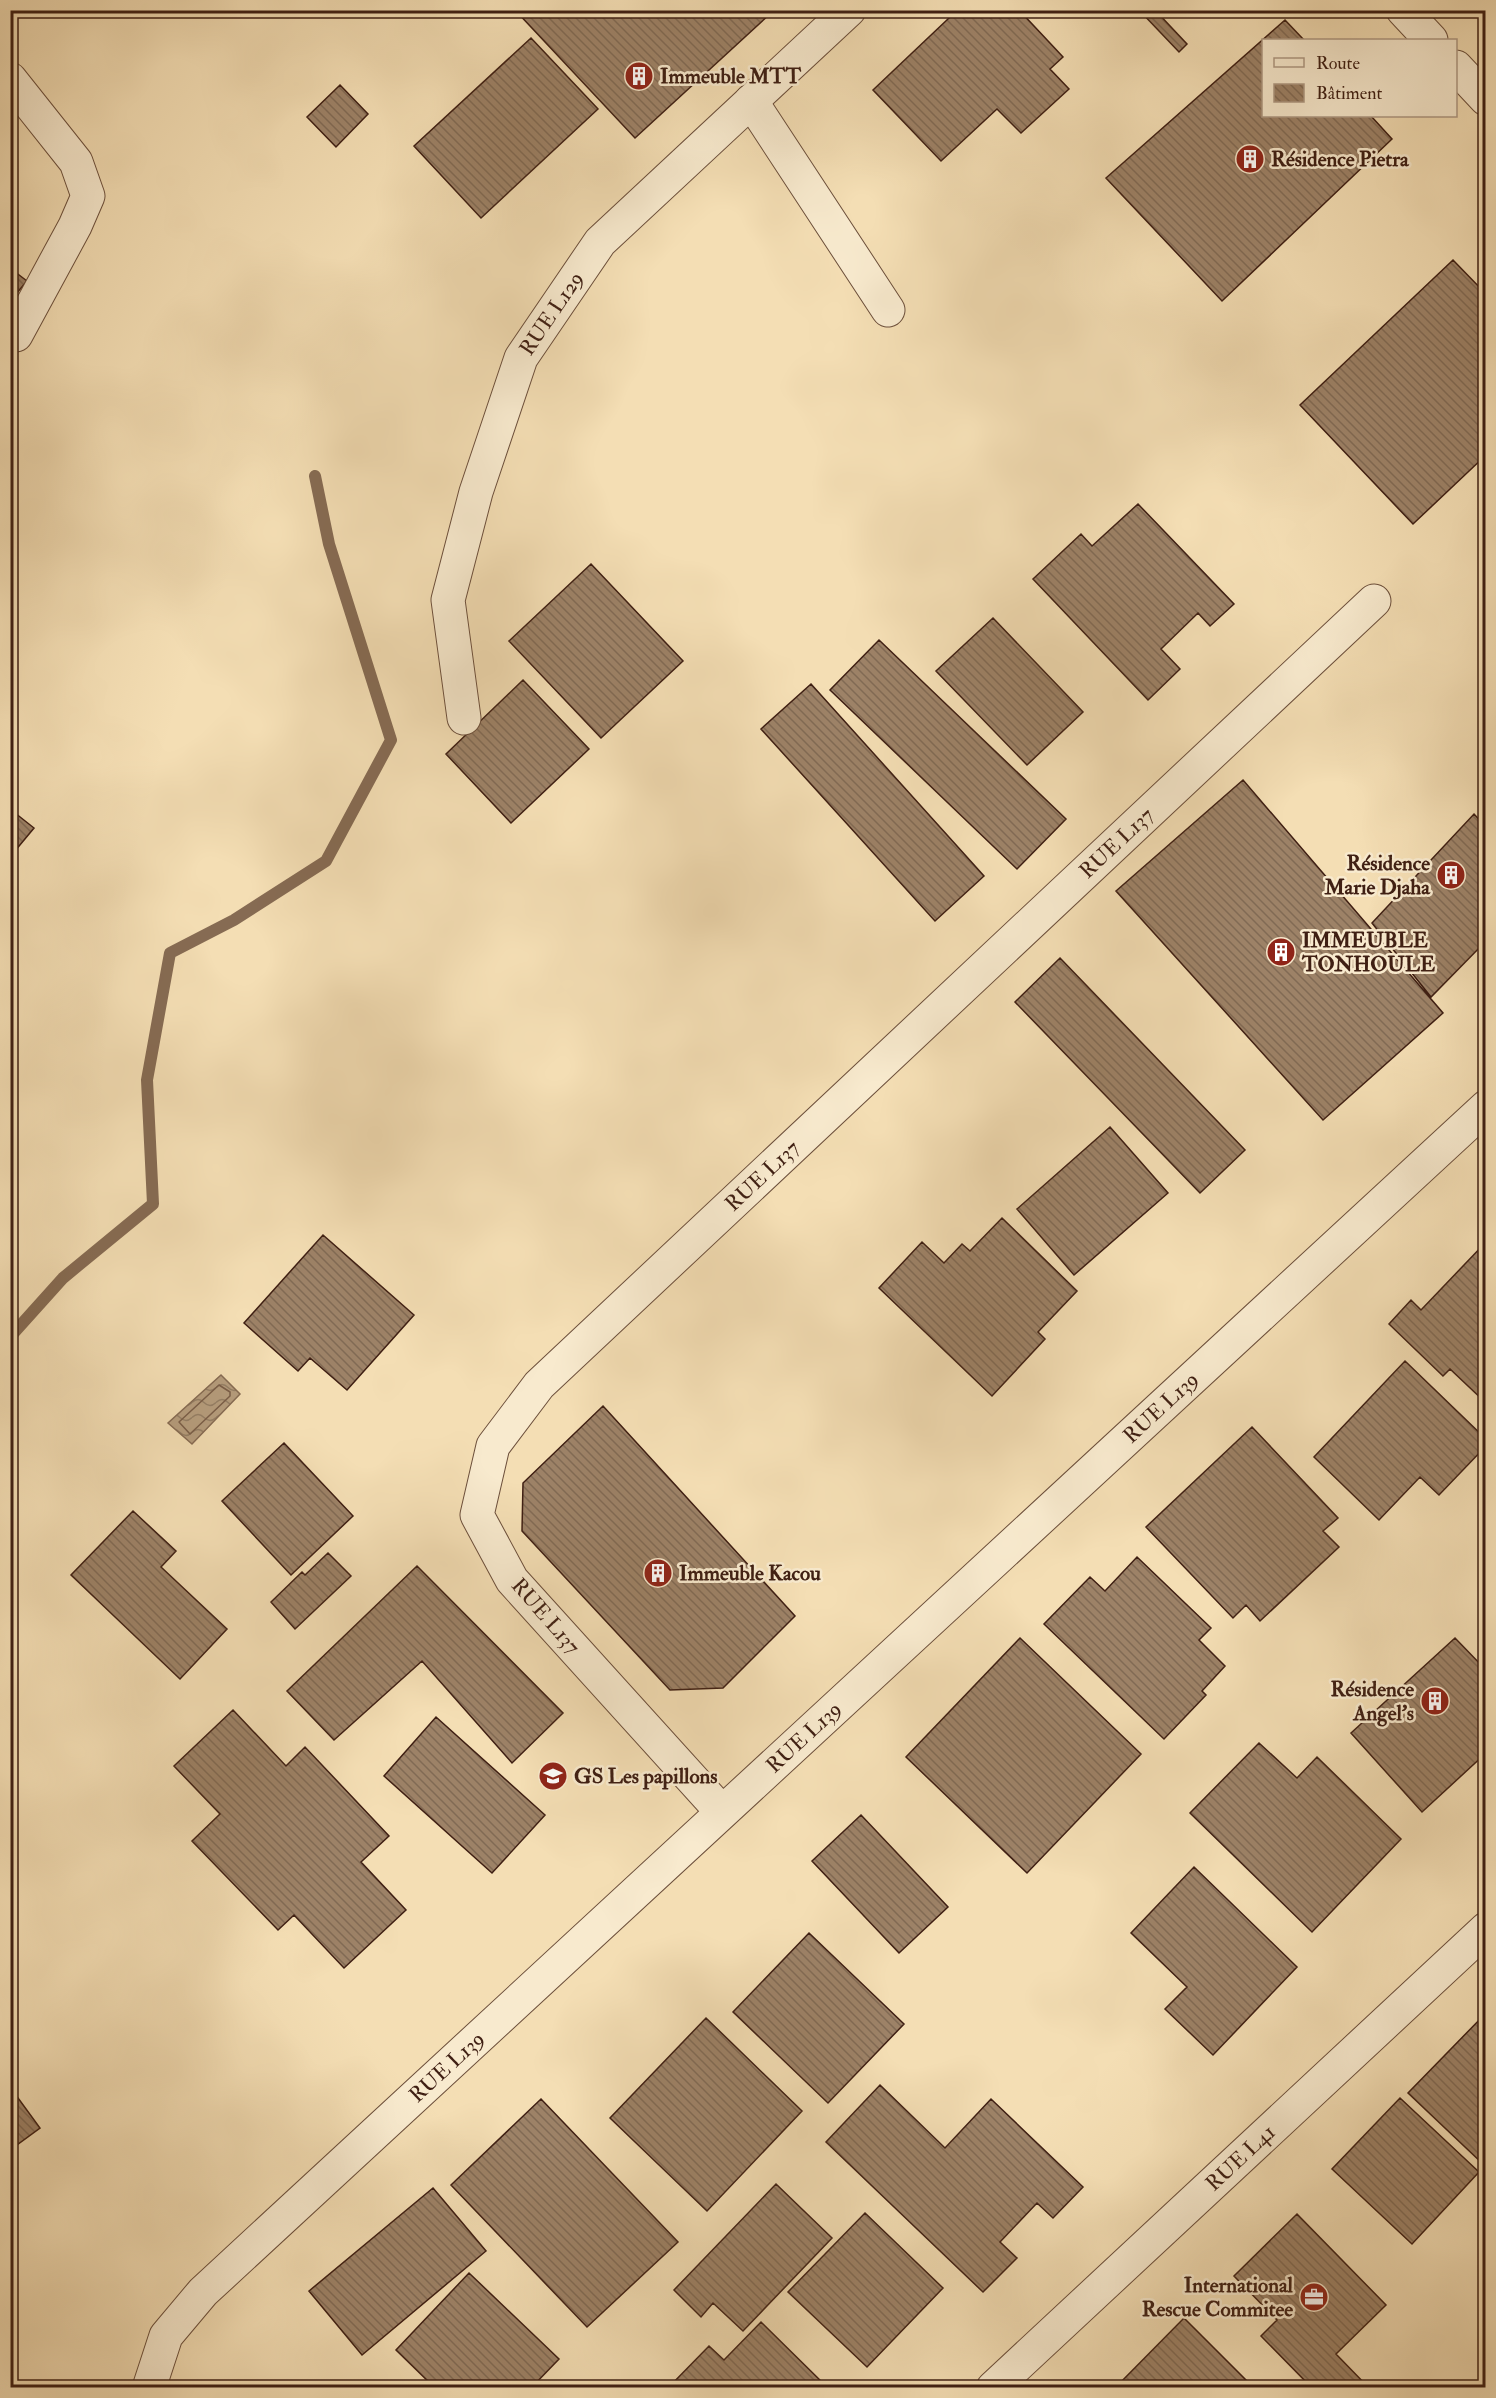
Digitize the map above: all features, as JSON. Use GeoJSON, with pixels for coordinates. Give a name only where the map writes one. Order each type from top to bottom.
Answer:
{"type":"FeatureCollection","features":[{"type":"Feature","properties":{"kind":"street","name":"RUE L129"},"geometry":{"type":"LineString","coordinates":[[464,718],[448,600],[476,492],[521,358],[600,242],[849,10]]}},
{"type":"Feature","properties":{"kind":"street"},"geometry":{"type":"LineString","coordinates":[[1403,10],[1430,39]]}},
{"type":"Feature","properties":{"kind":"street"},"geometry":{"type":"LineString","coordinates":[[1457,68],[1485,99]]}},
{"type":"Feature","properties":{"kind":"street"},"geometry":{"type":"LineString","coordinates":[[10,80],[76,162],[88,196],[75,226],[16,335]]}},
{"type":"Feature","properties":{"kind":"street"},"geometry":{"type":"LineString","coordinates":[[752,101],[888,310]]}},
{"type":"Feature","properties":{"kind":"street","name":"RUE L137"},"geometry":{"type":"LineString","coordinates":[[722,1812],[512,1580],[477,1515],[493,1446],[539,1385],[1374,601]]}},
{"type":"Feature","properties":{"kind":"street","name":"RUE L139"},"geometry":{"type":"LineString","coordinates":[[149,2388],[166,2336],[203,2292],[1485,1107]]}},
{"type":"Feature","properties":{"kind":"street","name":"RUE L41"},"geometry":{"type":"LineString","coordinates":[[993,2388],[1485,1929]]}},
{"type":"Feature","properties":{"kind":"water"},"geometry":{"type":"Polygon","coordinates":[[[221,1375],[240,1394],[192,1444],[168,1423],[221,1375]]]}},
{"type":"Feature","properties":{"kind":"building","name":"Immeuble MTT"},"geometry":{"type":"Polygon","coordinates":[[[515,10],[768,10],[771,13],[635,138],[515,10]]]}},
{"type":"Feature","properties":{"kind":"building"},"geometry":{"type":"Polygon","coordinates":[[[942,10],[994,10],[998,14],[1001,10],[1019,10],[1063,57],[1050,69],[1069,89],[1021,133],[997,109],[941,161],[873,90],[949,18],[942,10]]]}},
{"type":"Feature","properties":{"kind":"building"},"geometry":{"type":"Polygon","coordinates":[[[1139,10],[1155,10],[1187,44],[1179,52],[1139,10]]]}},
{"type":"Feature","properties":{"kind":"building","name":"Résidence Pietra"},"geometry":{"type":"Polygon","coordinates":[[[1285,20],[1303,39],[1263,39],[1285,20]]]}},
{"type":"Feature","properties":{"kind":"building"},"geometry":{"type":"Polygon","coordinates":[[[531,38],[598,109],[481,218],[414,146],[531,38]]]}},
{"type":"Feature","properties":{"kind":"building","name":"Résidence Pietra"},"geometry":{"type":"Polygon","coordinates":[[[1262,40],[1262,117],[1372,117],[1392,139],[1222,301],[1106,178],[1262,40]]]}},
{"type":"Feature","properties":{"kind":"building"},"geometry":{"type":"Polygon","coordinates":[[[340,85],[368,114],[336,147],[307,117],[340,85]]]}},
{"type":"Feature","properties":{"kind":"building"},"geometry":{"type":"Polygon","coordinates":[[[1453,260],[1486,294],[1486,455],[1413,524],[1300,405],[1453,260]]]}},
{"type":"Feature","properties":{"kind":"building"},"geometry":{"type":"Polygon","coordinates":[[[10,268],[27,281],[10,301],[10,268]]]}},
{"type":"Feature","properties":{"kind":"building"},"geometry":{"type":"Polygon","coordinates":[[[1138,504],[1234,604],[1210,626],[1198,613],[1161,649],[1180,669],[1148,700],[1033,579],[1081,534],[1092,546],[1138,504]]]}},
{"type":"Feature","properties":{"kind":"building"},"geometry":{"type":"Polygon","coordinates":[[[591,564],[683,661],[601,738],[509,641],[591,564]]]}},
{"type":"Feature","properties":{"kind":"building"},"geometry":{"type":"Polygon","coordinates":[[[993,618],[1083,712],[1027,765],[936,671],[993,618]]]}},
{"type":"Feature","properties":{"kind":"building"},"geometry":{"type":"Polygon","coordinates":[[[879,640],[1066,819],[1017,869],[830,690],[879,640]]]}},
{"type":"Feature","properties":{"kind":"building"},"geometry":{"type":"Polygon","coordinates":[[[523,680],[589,749],[511,823],[446,754],[523,680]]]}},
{"type":"Feature","properties":{"kind":"building"},"geometry":{"type":"Polygon","coordinates":[[[811,684],[984,876],[935,921],[761,729],[811,684]]]}},
{"type":"Feature","properties":{"kind":"building","name":"IMMEUBLE TONHOULE"},"geometry":{"type":"Polygon","coordinates":[[[1243,780],[1443,1013],[1323,1120],[1116,891],[1243,780]]]}},
{"type":"Feature","properties":{"kind":"building"},"geometry":{"type":"Polygon","coordinates":[[[10,809],[34,828],[10,857],[10,809]]]}},
{"type":"Feature","properties":{"kind":"building","name":"Résidence Marie Djaha"},"geometry":{"type":"Polygon","coordinates":[[[1474,814],[1486,827],[1486,941],[1431,997],[1372,923],[1474,814]]]}},
{"type":"Feature","properties":{"kind":"building"},"geometry":{"type":"Polygon","coordinates":[[[1060,958],[1245,1150],[1200,1193],[1015,1002],[1060,958]]]}},
{"type":"Feature","properties":{"kind":"building"},"geometry":{"type":"Polygon","coordinates":[[[1110,1127],[1168,1193],[1074,1275],[1017,1209],[1110,1127]]]}},
{"type":"Feature","properties":{"kind":"building"},"geometry":{"type":"Polygon","coordinates":[[[1002,1218],[1077,1291],[1038,1332],[1045,1339],[992,1396],[879,1288],[922,1242],[944,1263],[962,1244],[970,1251],[1002,1218]]]}},
{"type":"Feature","properties":{"kind":"building"},"geometry":{"type":"Polygon","coordinates":[[[323,1235],[414,1315],[347,1390],[310,1358],[298,1371],[244,1323],[323,1235]]]}},
{"type":"Feature","properties":{"kind":"building"},"geometry":{"type":"Polygon","coordinates":[[[1485,1243],[1486,1403],[1450,1369],[1443,1376],[1389,1324],[1411,1300],[1421,1310],[1485,1243]]]}},
{"type":"Feature","properties":{"kind":"building"},"geometry":{"type":"Polygon","coordinates":[[[1405,1361],[1486,1439],[1486,1446],[1439,1495],[1420,1477],[1379,1520],[1314,1457],[1405,1361]]]}},
{"type":"Feature","properties":{"kind":"building","name":"Immeuble Kacou"},"geometry":{"type":"Polygon","coordinates":[[[603,1406],[795,1616],[723,1688],[670,1690],[522,1531],[523,1483],[603,1406]]]}},
{"type":"Feature","properties":{"kind":"building"},"geometry":{"type":"Polygon","coordinates":[[[1252,1427],[1338,1518],[1323,1531],[1339,1547],[1260,1621],[1246,1605],[1233,1618],[1146,1527],[1252,1427]]]}},
{"type":"Feature","properties":{"kind":"building"},"geometry":{"type":"Polygon","coordinates":[[[284,1443],[353,1516],[291,1575],[222,1501],[284,1443]]]}},
{"type":"Feature","properties":{"kind":"building"},"geometry":{"type":"Polygon","coordinates":[[[133,1511],[176,1551],[161,1567],[227,1629],[180,1679],[71,1575],[133,1511]]]}},
{"type":"Feature","properties":{"kind":"building"},"geometry":{"type":"Polygon","coordinates":[[[328,1553],[351,1576],[295,1629],[271,1602],[302,1572],[305,1575],[328,1553]]]}},
{"type":"Feature","properties":{"kind":"building"},"geometry":{"type":"Polygon","coordinates":[[[1137,1557],[1211,1628],[1199,1640],[1225,1666],[1202,1691],[1206,1695],[1164,1739],[1044,1624],[1090,1577],[1105,1591],[1137,1557]]]}},
{"type":"Feature","properties":{"kind":"building"},"geometry":{"type":"Polygon","coordinates":[[[417,1566],[563,1713],[512,1763],[422,1661],[334,1740],[287,1691],[417,1566]]]}},
{"type":"Feature","properties":{"kind":"building"},"geometry":{"type":"Polygon","coordinates":[[[1020,1638],[1141,1754],[1027,1873],[906,1757],[1020,1638]]]}},
{"type":"Feature","properties":{"kind":"building","name":"Résidence Angel's"},"geometry":{"type":"Polygon","coordinates":[[[1455,1638],[1486,1670],[1486,1753],[1422,1812],[1351,1733],[1455,1638]]]}},
{"type":"Feature","properties":{"kind":"building"},"geometry":{"type":"Polygon","coordinates":[[[233,1710],[286,1766],[305,1747],[389,1836],[361,1862],[406,1910],[344,1968],[294,1915],[278,1930],[192,1841],[220,1814],[174,1766],[233,1710]]]}},
{"type":"Feature","properties":{"kind":"building"},"geometry":{"type":"Polygon","coordinates":[[[436,1717],[545,1815],[492,1873],[384,1776],[436,1717]]]}},
{"type":"Feature","properties":{"kind":"building"},"geometry":{"type":"Polygon","coordinates":[[[1259,1743],[1297,1778],[1317,1757],[1401,1839],[1312,1932],[1190,1813],[1259,1743]]]}},
{"type":"Feature","properties":{"kind":"building"},"geometry":{"type":"Polygon","coordinates":[[[861,1815],[948,1907],[899,1953],[812,1861],[861,1815]]]}},
{"type":"Feature","properties":{"kind":"building"},"geometry":{"type":"Polygon","coordinates":[[[1194,1867],[1297,1967],[1213,2055],[1165,2009],[1187,1987],[1131,1933],[1194,1867]]]}},
{"type":"Feature","properties":{"kind":"building"},"geometry":{"type":"Polygon","coordinates":[[[809,1933],[904,2024],[828,2103],[733,2012],[809,1933]]]}},
{"type":"Feature","properties":{"kind":"building"},"geometry":{"type":"Polygon","coordinates":[[[1486,2013],[1486,2162],[1483,2164],[1408,2093],[1486,2013]]]}},
{"type":"Feature","properties":{"kind":"building"},"geometry":{"type":"Polygon","coordinates":[[[706,2018],[802,2111],[707,2211],[610,2118],[706,2018]]]}},
{"type":"Feature","properties":{"kind":"building"},"geometry":{"type":"Polygon","coordinates":[[[880,2085],[945,2148],[991,2099],[1083,2187],[1053,2218],[1037,2203],[1000,2242],[1017,2258],[983,2292],[826,2142],[880,2085]]]}},
{"type":"Feature","properties":{"kind":"building"},"geometry":{"type":"Polygon","coordinates":[[[10,2087],[40,2128],[10,2150],[10,2087]]]}},
{"type":"Feature","properties":{"kind":"building"},"geometry":{"type":"Polygon","coordinates":[[[1400,2098],[1479,2172],[1412,2244],[1332,2169],[1400,2098]]]}},
{"type":"Feature","properties":{"kind":"building"},"geometry":{"type":"Polygon","coordinates":[[[541,2099],[678,2242],[587,2327],[451,2185],[541,2099]]]}},
{"type":"Feature","properties":{"kind":"building"},"geometry":{"type":"Polygon","coordinates":[[[776,2184],[832,2238],[743,2331],[713,2303],[701,2317],[674,2290],[776,2184]]]}},
{"type":"Feature","properties":{"kind":"building"},"geometry":{"type":"Polygon","coordinates":[[[433,2188],[486,2251],[362,2355],[309,2291],[433,2188]]]}},
{"type":"Feature","properties":{"kind":"building"},"geometry":{"type":"Polygon","coordinates":[[[865,2213],[943,2288],[867,2367],[788,2292],[865,2213]]]}},
{"type":"Feature","properties":{"kind":"building"},"geometry":{"type":"Polygon","coordinates":[[[1297,2214],[1386,2305],[1336,2354],[1369,2388],[1312,2388],[1261,2336],[1277,2320],[1234,2276],[1297,2214]]]}},
{"type":"Feature","properties":{"kind":"building"},"geometry":{"type":"Polygon","coordinates":[[[469,2273],[559,2359],[531,2388],[435,2388],[396,2350],[469,2273]]]}},
{"type":"Feature","properties":{"kind":"building"},"geometry":{"type":"Polygon","coordinates":[[[1184,2318],[1254,2388],[1115,2388],[1184,2318]]]}},
{"type":"Feature","properties":{"kind":"building"},"geometry":{"type":"Polygon","coordinates":[[[761,2322],[828,2388],[668,2388],[709,2346],[724,2360],[761,2322]]]}},
{"type":"Feature","properties":{"kind":"waterway"},"geometry":{"type":"LineString","coordinates":[[10,1337],[63,1278],[153,1204],[147,1080],[170,953],[234,920],[326,861],[391,740],[329,544],[315,476]]}},
{"type":"Feature","properties":{"kind":"place","name":"Immeuble MTT"},"geometry":{"type":"Point","coordinates":[639,76]}},
{"type":"Feature","properties":{"kind":"place","name":"Résidence Pietra"},"geometry":{"type":"Point","coordinates":[1250,159]}},
{"type":"Feature","properties":{"kind":"place","name":"Résidence Marie Djaha"},"geometry":{"type":"Point","coordinates":[1451,875]}},
{"type":"Feature","properties":{"kind":"place","name":"IMMEUBLE TONHOULE"},"geometry":{"type":"Point","coordinates":[1281,952]}},
{"type":"Feature","properties":{"kind":"place","name":"Immeuble Kacou"},"geometry":{"type":"Point","coordinates":[658,1573]}},
{"type":"Feature","properties":{"kind":"place","name":"Résidence Angel's"},"geometry":{"type":"Point","coordinates":[1435,1701]}},
{"type":"Feature","properties":{"kind":"place","name":"GS Les papillons"},"geometry":{"type":"Point","coordinates":[553,1776]}},
{"type":"Feature","properties":{"kind":"place","name":"International Rescue Commitee"},"geometry":{"type":"Point","coordinates":[1314,2297]}}]}
